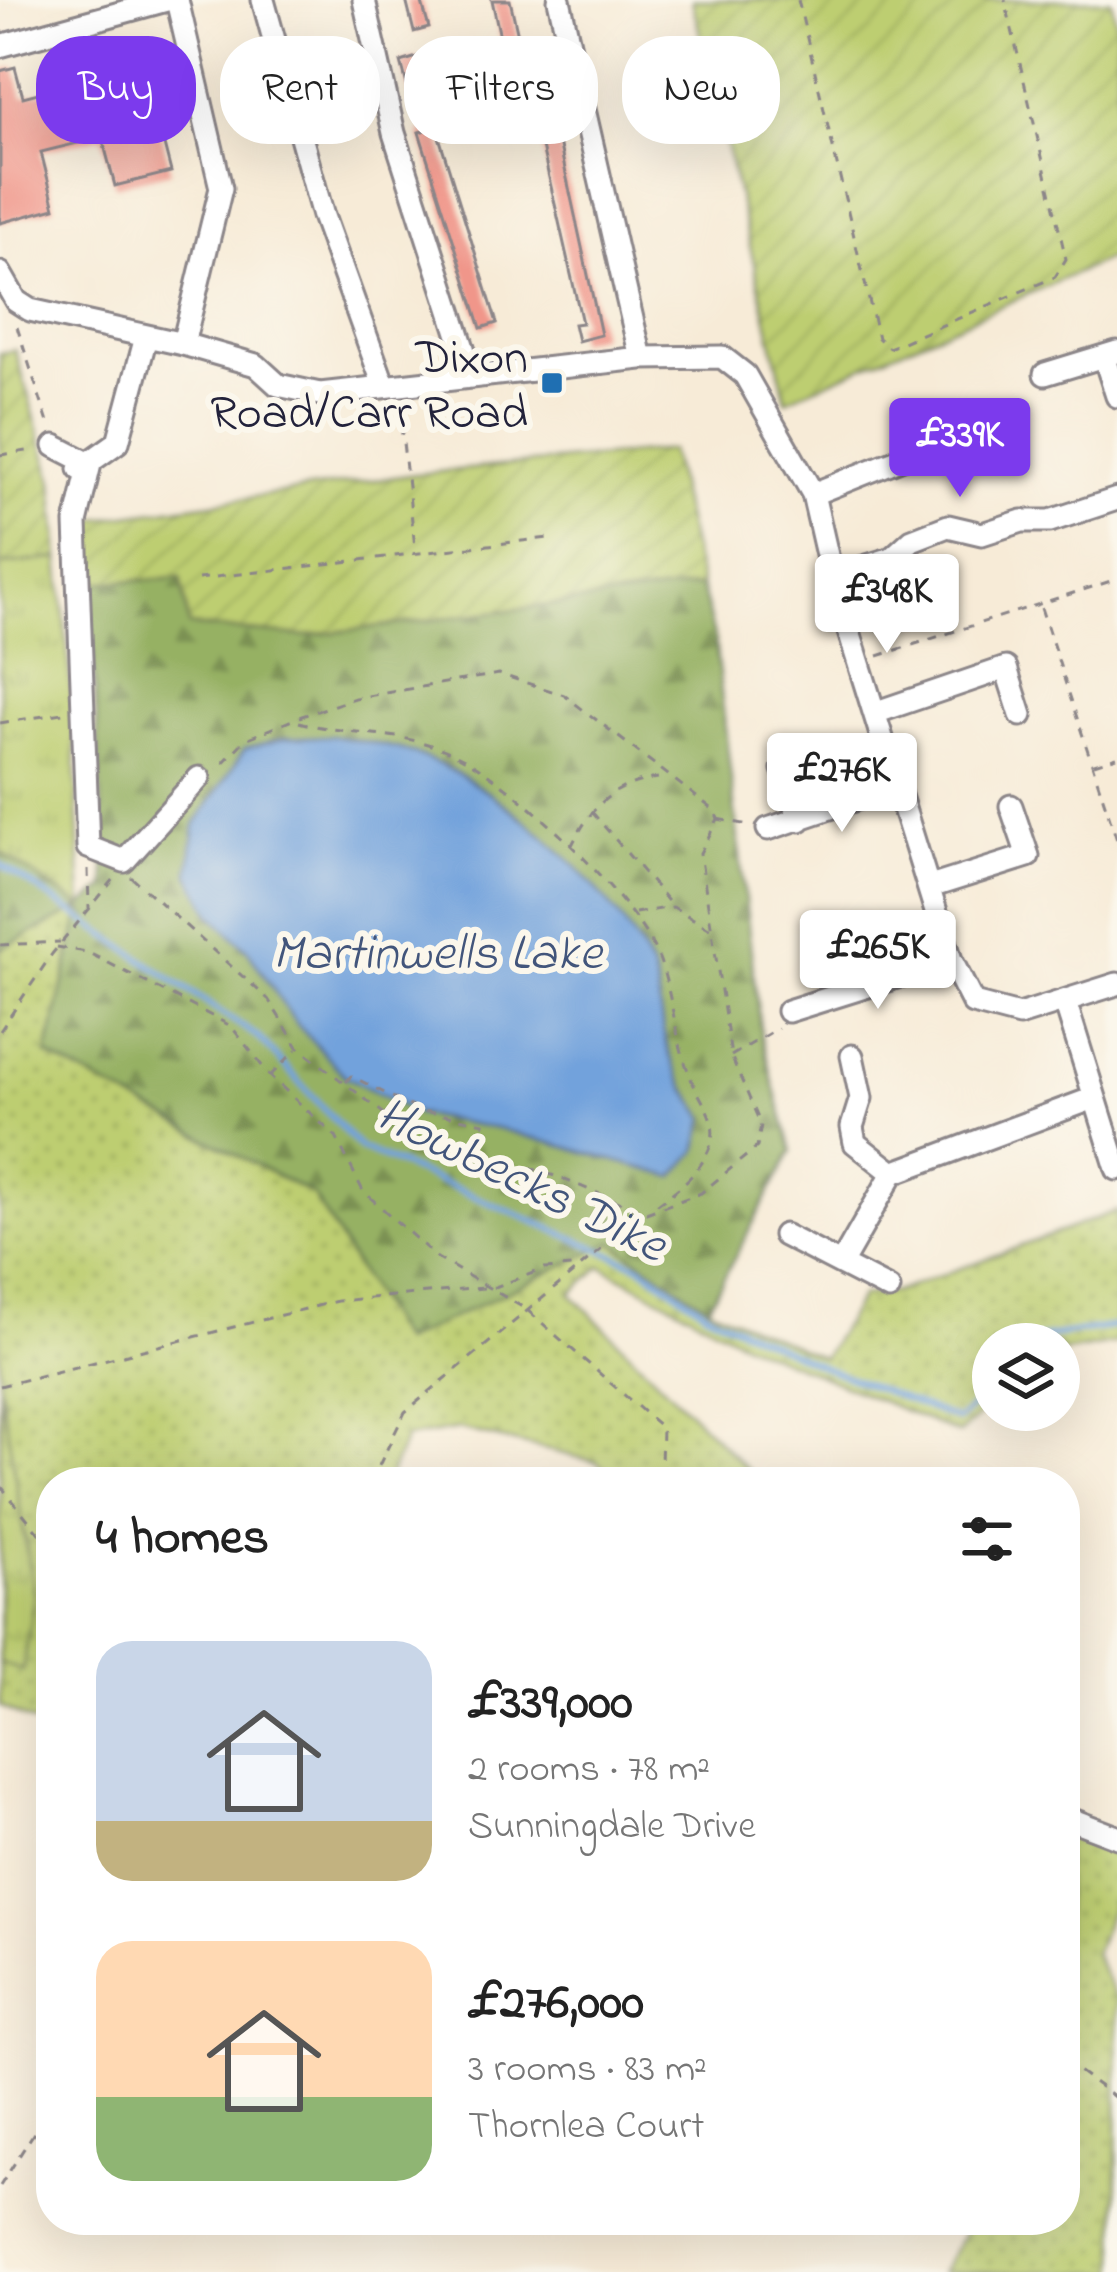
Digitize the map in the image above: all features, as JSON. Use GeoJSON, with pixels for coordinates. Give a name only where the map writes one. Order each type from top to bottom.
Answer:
{"type":"FeatureCollection","features":[{"type":"Feature","properties":{"kind":"street"},"geometry":{"type":"LineString","coordinates":[[0,46],[167,0]]}},
{"type":"Feature","properties":{"kind":"street"},"geometry":{"type":"LineString","coordinates":[[177,0],[221,188],[183,344]]}},
{"type":"Feature","properties":{"kind":"street"},"geometry":{"type":"LineString","coordinates":[[263,0],[323,216],[390,383]]}},
{"type":"Feature","properties":{"kind":"street"},"geometry":{"type":"LineString","coordinates":[[364,0],[394,133],[472,376]]}},
{"type":"Feature","properties":{"kind":"street"},"geometry":{"type":"LineString","coordinates":[[559,0],[640,358]]}},
{"type":"Feature","properties":{"kind":"street"},"geometry":{"type":"LineString","coordinates":[[0,273],[23,318],[183,344],[256,365],[278,385],[320,394],[640,358],[722,357],[745,375],[813,494],[832,577],[951,960],[973,1003],[1019,1015],[1117,984]]}},
{"type":"Feature","properties":{"kind":"street"},"geometry":{"type":"LineString","coordinates":[[146,337],[118,442],[82,469],[76,523],[88,847],[124,861],[199,778]]}},
{"type":"Feature","properties":{"kind":"street"},"geometry":{"type":"LineString","coordinates":[[1045,374],[1110,354],[1117,397]]}},
{"type":"Feature","properties":{"kind":"street"},"geometry":{"type":"LineString","coordinates":[[813,494],[955,437]]}},
{"type":"Feature","properties":{"kind":"street"},"geometry":{"type":"LineString","coordinates":[[55,446],[82,469]]}},
{"type":"Feature","properties":{"kind":"street"},"geometry":{"type":"LineString","coordinates":[[832,577],[892,558],[912,540],[948,526],[982,534],[1022,521],[1050,521],[1117,499]]}},
{"type":"Feature","properties":{"kind":"street"},"geometry":{"type":"LineString","coordinates":[[877,712],[1006,668],[1021,715]]}},
{"type":"Feature","properties":{"kind":"street"},"geometry":{"type":"LineString","coordinates":[[783,769],[800,820]]}},
{"type":"Feature","properties":{"kind":"street"},"geometry":{"type":"LineString","coordinates":[[768,829],[898,784]]}},
{"type":"Feature","properties":{"kind":"street"},"geometry":{"type":"LineString","coordinates":[[929,886],[1028,856],[1012,806]]}},
{"type":"Feature","properties":{"kind":"street"},"geometry":{"type":"LineString","coordinates":[[788,1010],[951,960]]}},
{"type":"Feature","properties":{"kind":"street"},"geometry":{"type":"LineString","coordinates":[[1065,1001],[1117,1169]]}},
{"type":"Feature","properties":{"kind":"street"},"geometry":{"type":"LineString","coordinates":[[852,1056],[861,1098],[852,1127],[855,1143],[893,1173]]}},
{"type":"Feature","properties":{"kind":"street"},"geometry":{"type":"LineString","coordinates":[[841,1264],[893,1173],[1094,1098]]}},
{"type":"Feature","properties":{"kind":"street"},"geometry":{"type":"LineString","coordinates":[[784,1235],[889,1288]]}},
{"type":"Feature","properties":{"kind":"street"},"geometry":{"type":"LineString","coordinates":[[1080,1823],[1117,1837]]}},
{"type":"Feature","properties":{"kind":"path"},"geometry":{"type":"LineString","coordinates":[[798,0],[878,338],[889,348],[1055,277],[1066,259],[1005,0]]}},
{"type":"Feature","properties":{"kind":"path"},"geometry":{"type":"LineString","coordinates":[[0,455],[55,446],[23,318]]}},
{"type":"Feature","properties":{"kind":"path"},"geometry":{"type":"LineString","coordinates":[[390,383],[415,551]]}},
{"type":"Feature","properties":{"kind":"path"},"geometry":{"type":"LineString","coordinates":[[198,579],[548,538]]}},
{"type":"Feature","properties":{"kind":"path"},"geometry":{"type":"LineString","coordinates":[[859,662],[1117,579]]}},
{"type":"Feature","properties":{"kind":"path"},"geometry":{"type":"LineString","coordinates":[[1040,605],[1117,840]]}},
{"type":"Feature","properties":{"kind":"path"},"geometry":{"type":"LineString","coordinates":[[0,1031],[57,947],[118,871],[133,878],[268,999],[298,1047],[400,1126],[479,1150],[646,1213],[701,1193],[758,1147],[761,1125],[731,1056],[700,853],[718,819],[715,811],[564,695],[499,674],[355,698],[246,739],[218,769],[199,778]]}},
{"type":"Feature","properties":{"kind":"path"},"geometry":{"type":"LineString","coordinates":[[0,722],[83,709]]}},
{"type":"Feature","properties":{"kind":"path"},"geometry":{"type":"LineString","coordinates":[[297,720],[416,737],[467,760],[525,799],[633,914],[660,961],[690,1077],[713,1121],[712,1142],[692,1178],[574,1267],[405,1412],[376,1467]]}},
{"type":"Feature","properties":{"kind":"path"},"geometry":{"type":"LineString","coordinates":[[1093,764],[1117,757]]}},
{"type":"Feature","properties":{"kind":"path"},"geometry":{"type":"LineString","coordinates":[[570,849],[590,809],[620,786],[668,777]]}},
{"type":"Feature","properties":{"kind":"path"},"geometry":{"type":"LineString","coordinates":[[590,809],[673,907],[714,931]]}},
{"type":"Feature","properties":{"kind":"path"},"geometry":{"type":"LineString","coordinates":[[718,819],[768,829]]}},
{"type":"Feature","properties":{"kind":"path"},"geometry":{"type":"LineString","coordinates":[[88,847],[89,909]]}},
{"type":"Feature","properties":{"kind":"path"},"geometry":{"type":"LineString","coordinates":[[633,914],[673,907]]}},
{"type":"Feature","properties":{"kind":"path"},"geometry":{"type":"LineString","coordinates":[[0,945],[62,942]]}},
{"type":"Feature","properties":{"kind":"path"},"geometry":{"type":"LineString","coordinates":[[57,947],[87,952],[231,1026],[270,1076],[336,1137],[363,1191],[437,1258],[495,1287],[526,1309],[662,1428],[663,1467]]}},
{"type":"Feature","properties":{"kind":"path"},"geometry":{"type":"LineString","coordinates":[[731,1056],[778,1028],[788,1010]]}},
{"type":"Feature","properties":{"kind":"path"},"geometry":{"type":"LineString","coordinates":[[270,1076],[298,1047]]}},
{"type":"Feature","properties":{"kind":"path"},"geometry":{"type":"LineString","coordinates":[[345,1084],[351,1076],[418,1110],[484,1123],[479,1150]]}},
{"type":"Feature","properties":{"kind":"path"},"geometry":{"type":"LineString","coordinates":[[0,1386],[337,1300],[495,1287],[544,1269],[574,1267]]}},
{"type":"Feature","properties":{"kind":"path"},"geometry":{"type":"LineString","coordinates":[[0,1485],[36,1529]]}},
{"type":"Feature","properties":{"kind":"path"},"geometry":{"type":"LineString","coordinates":[[1080,2072],[1117,2099]]}},
{"type":"Feature","properties":{"kind":"path"},"geometry":{"type":"LineString","coordinates":[[0,2186],[36,2130]]}},
{"type":"Feature","properties":{"kind":"green space"},"geometry":{"type":"Polygon","coordinates":[[[692,0],[1111,0],[1117,26],[1117,255],[786,400],[726,144],[780,144],[780,36],[700,36],[692,0]]]}},
{"type":"Feature","properties":{"kind":"green space"},"geometry":{"type":"Polygon","coordinates":[[[15,350],[53,480],[59,558],[0,565],[0,353],[15,350]]]}},
{"type":"Feature","properties":{"kind":"green space"},"geometry":{"type":"Polygon","coordinates":[[[670,450],[701,586],[303,636],[189,626],[181,578],[89,583],[84,521],[416,474],[670,450]]]}},
{"type":"Feature","properties":{"kind":"green space"},"geometry":{"type":"Polygon","coordinates":[[[59,558],[73,710],[82,907],[0,852],[0,565],[59,558]]]}},
{"type":"Feature","properties":{"kind":"green space"},"geometry":{"type":"Polygon","coordinates":[[[182,578],[303,636],[701,586],[715,640],[761,1037],[792,1151],[708,1307],[612,1242],[401,1342],[313,1195],[47,1055],[81,908],[0,949],[0,852],[82,906],[106,887],[89,583],[182,578]],[[334,736],[285,738],[248,951],[271,984],[508,1131],[674,1176],[706,1118],[669,1054],[650,966],[607,902],[546,838],[476,784],[406,751],[334,736]]]}},
{"type":"Feature","properties":{"kind":"green space"},"geometry":{"type":"Polygon","coordinates":[[[82,907],[48,1055],[313,1195],[401,1341],[612,1242],[708,1307],[823,1358],[861,1296],[895,1292],[1117,1211],[1117,1343],[1080,1349],[1080,1323],[972,1323],[972,1422],[959,1434],[746,1344],[601,1266],[571,1294],[745,1467],[603,1467],[459,1429],[405,1438],[393,1467],[36,1467],[36,1724],[0,1706],[0,949],[82,907]]]}},
{"type":"Feature","properties":{"kind":"green space"},"geometry":{"type":"Polygon","coordinates":[[[1,1389],[34,1596],[23,1670],[0,1663],[1,1389]]]}},
{"type":"Feature","properties":{"kind":"green space"},"geometry":{"type":"Polygon","coordinates":[[[1080,1831],[1117,1847],[1117,1893],[1094,1954],[1117,2000],[1117,2272],[942,2272],[963,2235],[1080,2235],[1080,1831]]]}},
{"type":"Feature","properties":{"kind":"water","name":"Martinwells Lake"},"geometry":{"type":"Polygon","coordinates":[[[334,736],[406,751],[476,785],[546,838],[607,902],[650,966],[669,1054],[706,1118],[697,1151],[674,1177],[508,1131],[418,1114],[345,1076],[295,1022],[248,951],[212,915],[189,873],[195,825],[245,749],[285,738],[334,736]]]}},
{"type":"Feature","properties":{"kind":"building"},"geometry":{"type":"Polygon","coordinates":[[[406,0],[421,0],[429,28],[414,32],[406,0]]]}},
{"type":"Feature","properties":{"kind":"building"},"geometry":{"type":"Polygon","coordinates":[[[492,0],[510,0],[518,36],[500,36],[492,0]]]}},
{"type":"Feature","properties":{"kind":"building"},"geometry":{"type":"Polygon","coordinates":[[[15,67],[23,97],[36,94],[36,144],[74,144],[41,152],[55,208],[0,223],[0,71],[15,67]]]}},
{"type":"Feature","properties":{"kind":"building"},"geometry":{"type":"Polygon","coordinates":[[[104,144],[164,144],[171,172],[115,186],[104,144]]]}},
{"type":"Feature","properties":{"kind":"building"},"geometry":{"type":"Polygon","coordinates":[[[423,144],[441,144],[497,323],[481,328],[423,144]]]}},
{"type":"Feature","properties":{"kind":"building"},"geometry":{"type":"Polygon","coordinates":[[[541,144],[560,144],[601,335],[578,341],[574,324],[582,323],[541,144]]]}},
{"type":"Feature","properties":{"kind":"waterway","name":"Howbecks Dike"},"geometry":{"type":"LineString","coordinates":[[0,864],[258,1037],[360,1148],[642,1267],[706,1312],[825,1368],[958,1420],[972,1406]]}},
{"type":"Feature","properties":{"kind":"waterway","name":"Howbecks Dike"},"geometry":{"type":"LineString","coordinates":[[1080,1332],[1117,1326]]}},
{"type":"Feature","properties":{"kind":"place","name":"Dixon Road/Carr Road"},"geometry":{"type":"Point","coordinates":[552,383]}}]}
